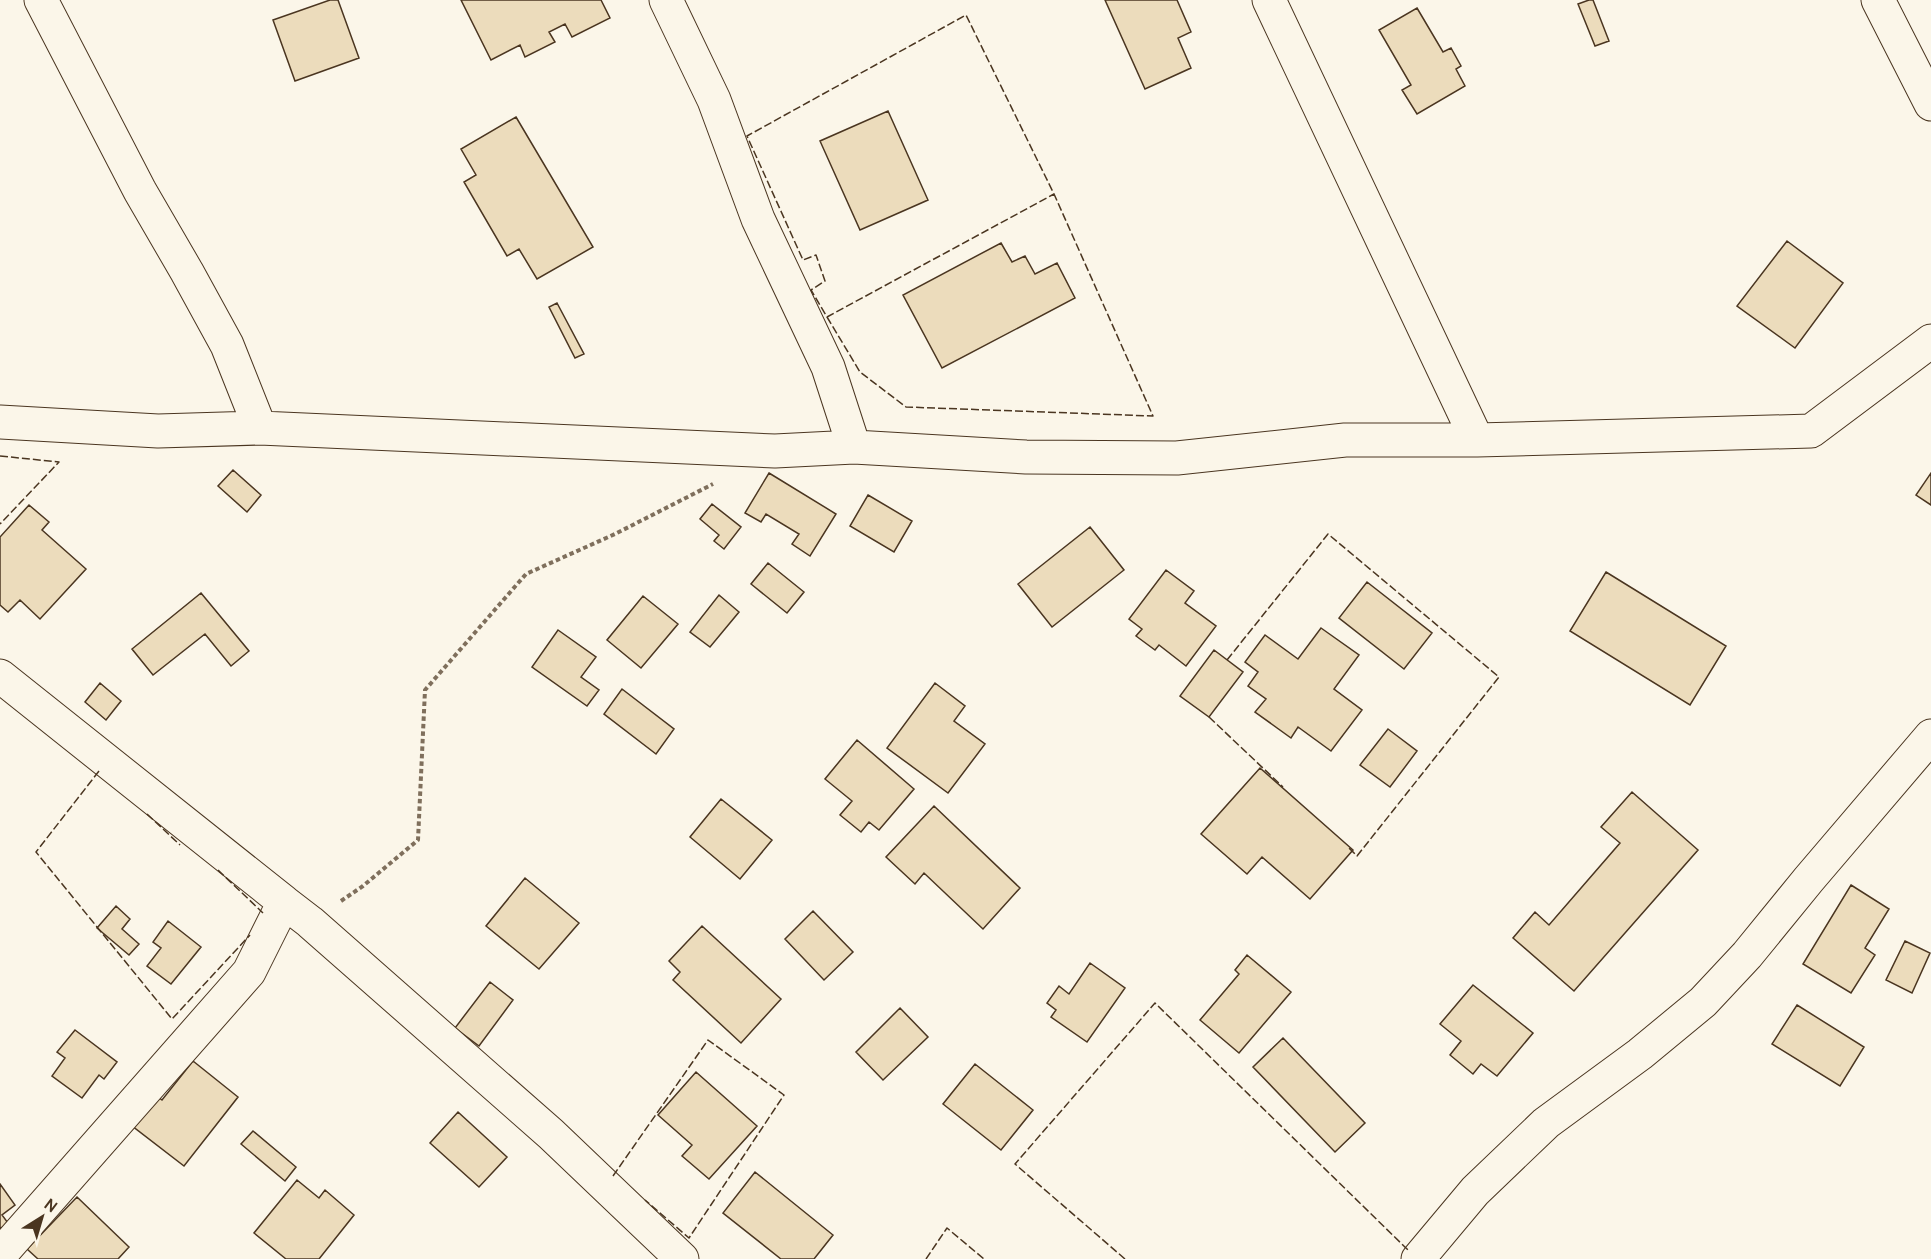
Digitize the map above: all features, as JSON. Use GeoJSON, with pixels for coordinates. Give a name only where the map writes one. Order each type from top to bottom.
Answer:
{"type":"FeatureCollection","features":[{"type":"Feature","properties":{"kind":"street"},"geometry":{"type":"LineString","coordinates":[[40,0],[140,191],[227,345],[260,428]]}},
{"type":"Feature","properties":{"kind":"street"},"geometry":{"type":"LineString","coordinates":[[666,0],[714,100],[758,219],[828,367],[854,447]]}},
{"type":"Feature","properties":{"kind":"street"},"geometry":{"type":"LineString","coordinates":[[1269,0],[1477,440]]}},
{"type":"Feature","properties":{"kind":"street"},"geometry":{"type":"LineString","coordinates":[[1878,0],[1931,104]]}},
{"type":"Feature","properties":{"kind":"street"},"geometry":{"type":"LineString","coordinates":[[0,422],[158,431],[260,428],[775,451],[854,447],[1026,457],[1177,458],[1346,441],[1477,440],[1811,431],[1931,341]]}},
{"type":"Feature","properties":{"kind":"street"},"geometry":{"type":"LineString","coordinates":[[0,676],[310,922],[551,1134],[682,1259]]}},
{"type":"Feature","properties":{"kind":"street"},"geometry":{"type":"LineString","coordinates":[[1418,1259],[1475,1191],[1546,1123],[1640,1054],[1703,1002],[1747,955],[1931,736]]}},
{"type":"Feature","properties":{"kind":"street"},"geometry":{"type":"LineString","coordinates":[[0,1255],[249,972],[284,902]]}},
{"type":"Feature","properties":{"kind":"path"},"geometry":{"type":"LineString","coordinates":[[310,922],[363,886],[418,840],[425,690],[526,574],[615,534],[714,483]]}},
{"type":"Feature","properties":{"kind":"building"},"geometry":{"type":"Polygon","coordinates":[[[330,0],[338,0],[359,58],[295,81],[273,20],[330,0]]]}},
{"type":"Feature","properties":{"kind":"building"},"geometry":{"type":"Polygon","coordinates":[[[461,0],[601,0],[610,18],[572,37],[565,24],[549,32],[555,42],[525,57],[520,45],[491,60],[461,0]]]}},
{"type":"Feature","properties":{"kind":"building"},"geometry":{"type":"Polygon","coordinates":[[[1105,0],[1177,0],[1191,32],[1178,38],[1191,68],[1145,89],[1105,0]]]}},
{"type":"Feature","properties":{"kind":"building"},"geometry":{"type":"Polygon","coordinates":[[[1593,0],[1609,41],[1595,46],[1578,4],[1593,0]]]}},
{"type":"Feature","properties":{"kind":"building"},"geometry":{"type":"Polygon","coordinates":[[[1417,8],[1443,52],[1451,48],[1461,66],[1456,69],[1465,86],[1417,114],[1402,90],[1411,85],[1379,30],[1417,8]]]}},
{"type":"Feature","properties":{"kind":"building"},"geometry":{"type":"Polygon","coordinates":[[[888,111],[928,200],[860,230],[820,141],[888,111]]]}},
{"type":"Feature","properties":{"kind":"building"},"geometry":{"type":"Polygon","coordinates":[[[516,117],[593,247],[537,279],[519,249],[507,256],[464,182],[476,175],[461,149],[516,117]]]}},
{"type":"Feature","properties":{"kind":"building"},"geometry":{"type":"Polygon","coordinates":[[[1787,241],[1843,283],[1795,348],[1737,306],[1787,241]]]}},
{"type":"Feature","properties":{"kind":"building"},"geometry":{"type":"Polygon","coordinates":[[[1001,243],[1012,262],[1025,256],[1035,274],[1057,263],[1075,298],[942,368],[903,295],[1001,243]]]}},
{"type":"Feature","properties":{"kind":"building"},"geometry":{"type":"Polygon","coordinates":[[[557,303],[584,354],[575,358],[549,307],[557,303]]]}},
{"type":"Feature","properties":{"kind":"building"},"geometry":{"type":"Polygon","coordinates":[[[233,470],[261,495],[247,512],[218,486],[233,470]]]}},
{"type":"Feature","properties":{"kind":"building"},"geometry":{"type":"Polygon","coordinates":[[[769,473],[836,514],[810,556],[792,544],[799,534],[766,514],[761,522],[745,513],[769,473]]]}},
{"type":"Feature","properties":{"kind":"building"},"geometry":{"type":"Polygon","coordinates":[[[1931,473],[1931,505],[1916,495],[1931,473]]]}},
{"type":"Feature","properties":{"kind":"building"},"geometry":{"type":"Polygon","coordinates":[[[868,495],[912,521],[894,552],[850,526],[868,495]]]}},
{"type":"Feature","properties":{"kind":"building"},"geometry":{"type":"Polygon","coordinates":[[[712,504],[741,527],[724,549],[714,541],[719,535],[700,519],[712,504]]]}},
{"type":"Feature","properties":{"kind":"building"},"geometry":{"type":"Polygon","coordinates":[[[29,505],[49,522],[42,530],[86,569],[40,619],[20,600],[8,612],[0,605],[0,537],[29,505]]]}},
{"type":"Feature","properties":{"kind":"building"},"geometry":{"type":"Polygon","coordinates":[[[1090,527],[1124,570],[1052,627],[1018,584],[1090,527]]]}},
{"type":"Feature","properties":{"kind":"building"},"geometry":{"type":"Polygon","coordinates":[[[768,563],[804,592],[787,613],[751,584],[768,563]]]}},
{"type":"Feature","properties":{"kind":"building"},"geometry":{"type":"Polygon","coordinates":[[[1166,570],[1194,591],[1185,603],[1216,626],[1186,666],[1159,645],[1155,650],[1136,636],[1142,629],[1129,619],[1166,570]]]}},
{"type":"Feature","properties":{"kind":"building"},"geometry":{"type":"Polygon","coordinates":[[[1606,572],[1726,646],[1690,705],[1570,631],[1606,572]]]}},
{"type":"Feature","properties":{"kind":"building"},"geometry":{"type":"Polygon","coordinates":[[[1367,582],[1432,633],[1404,669],[1339,618],[1367,582]]]}},
{"type":"Feature","properties":{"kind":"building"},"geometry":{"type":"Polygon","coordinates":[[[201,593],[249,651],[231,666],[205,634],[153,675],[132,649],[201,593]]]}},
{"type":"Feature","properties":{"kind":"building"},"geometry":{"type":"Polygon","coordinates":[[[719,595],[739,612],[710,647],[690,632],[719,595]]]}},
{"type":"Feature","properties":{"kind":"building"},"geometry":{"type":"Polygon","coordinates":[[[643,596],[678,624],[641,668],[607,640],[643,596]]]}},
{"type":"Feature","properties":{"kind":"building"},"geometry":{"type":"Polygon","coordinates":[[[1321,628],[1359,655],[1334,689],[1362,710],[1331,751],[1298,727],[1291,738],[1255,712],[1266,699],[1248,686],[1258,672],[1245,662],[1265,635],[1298,659],[1321,628]]]}},
{"type":"Feature","properties":{"kind":"building"},"geometry":{"type":"Polygon","coordinates":[[[558,630],[596,657],[581,677],[599,690],[587,706],[532,667],[558,630]]]}},
{"type":"Feature","properties":{"kind":"building"},"geometry":{"type":"Polygon","coordinates":[[[1214,650],[1243,672],[1209,717],[1180,696],[1214,650]]]}},
{"type":"Feature","properties":{"kind":"building"},"geometry":{"type":"Polygon","coordinates":[[[100,683],[121,701],[106,720],[85,702],[100,683]]]}},
{"type":"Feature","properties":{"kind":"building"},"geometry":{"type":"Polygon","coordinates":[[[935,683],[965,706],[954,721],[985,744],[948,793],[887,748],[935,683]]]}},
{"type":"Feature","properties":{"kind":"building"},"geometry":{"type":"Polygon","coordinates":[[[622,689],[674,729],[656,754],[604,714],[622,689]]]}},
{"type":"Feature","properties":{"kind":"building"},"geometry":{"type":"Polygon","coordinates":[[[1388,729],[1417,751],[1390,787],[1360,765],[1388,729]]]}},
{"type":"Feature","properties":{"kind":"building"},"geometry":{"type":"Polygon","coordinates":[[[857,740],[914,789],[879,830],[869,822],[861,832],[840,815],[852,801],[825,779],[857,740]]]}},
{"type":"Feature","properties":{"kind":"building"},"geometry":{"type":"Polygon","coordinates":[[[1260,768],[1353,850],[1310,899],[1262,857],[1247,874],[1201,834],[1260,768]]]}},
{"type":"Feature","properties":{"kind":"building"},"geometry":{"type":"Polygon","coordinates":[[[1632,792],[1698,850],[1574,991],[1513,938],[1535,912],[1549,925],[1620,843],[1601,827],[1632,792]]]}},
{"type":"Feature","properties":{"kind":"building"},"geometry":{"type":"Polygon","coordinates":[[[721,799],[772,840],[740,879],[690,837],[721,799]]]}},
{"type":"Feature","properties":{"kind":"building"},"geometry":{"type":"Polygon","coordinates":[[[934,806],[1020,888],[983,929],[924,873],[915,884],[886,857],[934,806]]]}},
{"type":"Feature","properties":{"kind":"building"},"geometry":{"type":"Polygon","coordinates":[[[525,878],[579,923],[539,969],[486,926],[525,878]]]}},
{"type":"Feature","properties":{"kind":"building"},"geometry":{"type":"Polygon","coordinates":[[[1851,885],[1889,909],[1865,948],[1875,955],[1851,993],[1803,964],[1851,885]]]}},
{"type":"Feature","properties":{"kind":"building"},"geometry":{"type":"Polygon","coordinates":[[[116,906],[130,919],[122,929],[139,944],[129,955],[97,928],[116,906]]]}},
{"type":"Feature","properties":{"kind":"building"},"geometry":{"type":"Polygon","coordinates":[[[813,911],[853,952],[824,980],[785,939],[813,911]]]}},
{"type":"Feature","properties":{"kind":"building"},"geometry":{"type":"Polygon","coordinates":[[[168,921],[201,947],[171,984],[147,966],[161,948],[153,942],[168,921]]]}},
{"type":"Feature","properties":{"kind":"building"},"geometry":{"type":"Polygon","coordinates":[[[702,926],[781,999],[741,1043],[673,980],[680,972],[669,961],[702,926]]]}},
{"type":"Feature","properties":{"kind":"building"},"geometry":{"type":"Polygon","coordinates":[[[1905,941],[1930,953],[1912,993],[1886,980],[1905,941]]]}},
{"type":"Feature","properties":{"kind":"building"},"geometry":{"type":"Polygon","coordinates":[[[1247,955],[1291,992],[1239,1053],[1200,1020],[1239,974],[1235,970],[1247,955]]]}},
{"type":"Feature","properties":{"kind":"building"},"geometry":{"type":"Polygon","coordinates":[[[1090,963],[1125,988],[1087,1042],[1051,1017],[1056,1010],[1047,1003],[1059,986],[1069,994],[1090,963]]]}},
{"type":"Feature","properties":{"kind":"building"},"geometry":{"type":"Polygon","coordinates":[[[490,982],[513,1000],[479,1046],[455,1028],[490,982]]]}},
{"type":"Feature","properties":{"kind":"building"},"geometry":{"type":"Polygon","coordinates":[[[1473,985],[1533,1033],[1497,1076],[1481,1064],[1473,1074],[1450,1055],[1461,1041],[1440,1024],[1473,985]]]}},
{"type":"Feature","properties":{"kind":"building"},"geometry":{"type":"Polygon","coordinates":[[[1797,1005],[1864,1047],[1840,1086],[1772,1044],[1797,1005]]]}},
{"type":"Feature","properties":{"kind":"building"},"geometry":{"type":"Polygon","coordinates":[[[900,1008],[928,1037],[883,1080],[856,1052],[900,1008]]]}},
{"type":"Feature","properties":{"kind":"building"},"geometry":{"type":"Polygon","coordinates":[[[75,1030],[117,1062],[104,1079],[99,1075],[82,1098],[52,1076],[65,1058],[57,1052],[75,1030]]]}},
{"type":"Feature","properties":{"kind":"building"},"geometry":{"type":"Polygon","coordinates":[[[1283,1038],[1365,1123],[1335,1152],[1253,1067],[1283,1038]]]}},
{"type":"Feature","properties":{"kind":"building"},"geometry":{"type":"Polygon","coordinates":[[[193,1061],[238,1097],[184,1166],[127,1122],[150,1091],[162,1100],[193,1061]]]}},
{"type":"Feature","properties":{"kind":"building"},"geometry":{"type":"Polygon","coordinates":[[[975,1064],[1033,1110],[1001,1150],[943,1104],[975,1064]]]}},
{"type":"Feature","properties":{"kind":"building"},"geometry":{"type":"Polygon","coordinates":[[[696,1072],[757,1126],[709,1179],[682,1156],[692,1145],[658,1115],[696,1072]]]}},
{"type":"Feature","properties":{"kind":"building"},"geometry":{"type":"Polygon","coordinates":[[[458,1112],[507,1157],[479,1187],[430,1143],[458,1112]]]}},
{"type":"Feature","properties":{"kind":"building"},"geometry":{"type":"Polygon","coordinates":[[[253,1131],[296,1167],[285,1181],[241,1144],[253,1131]]]}},
{"type":"Feature","properties":{"kind":"building"},"geometry":{"type":"Polygon","coordinates":[[[755,1172],[833,1235],[814,1259],[781,1259],[723,1213],[755,1172]]]}},
{"type":"Feature","properties":{"kind":"building"},"geometry":{"type":"Polygon","coordinates":[[[297,1180],[319,1198],[325,1190],[354,1215],[319,1259],[286,1259],[254,1233],[297,1180]]]}},
{"type":"Feature","properties":{"kind":"building"},"geometry":{"type":"Polygon","coordinates":[[[0,1184],[15,1205],[2,1215],[8,1223],[0,1229],[0,1184]]]}},
{"type":"Feature","properties":{"kind":"building"},"geometry":{"type":"Polygon","coordinates":[[[77,1197],[129,1247],[118,1259],[38,1259],[27,1249],[77,1197]]]}},
{"type":"Feature","properties":{"kind":"fence"},"geometry":{"type":"LineString","coordinates":[[827,317],[860,372],[906,407],[1153,416],[1054,194],[966,15],[747,136],[803,260],[816,255],[825,281],[811,290],[827,317],[1054,194]]}},
{"type":"Feature","properties":{"kind":"fence"},"geometry":{"type":"LineString","coordinates":[[0,456],[59,462],[0,524]]}},
{"type":"Feature","properties":{"kind":"fence"},"geometry":{"type":"LineString","coordinates":[[1227,660],[1328,534],[1499,677],[1357,856],[1349,848]]}},
{"type":"Feature","properties":{"kind":"fence"},"geometry":{"type":"LineString","coordinates":[[1209,717],[1283,787]]}},
{"type":"Feature","properties":{"kind":"fence"},"geometry":{"type":"LineString","coordinates":[[99,771],[36,852],[172,1019],[250,935]]}},
{"type":"Feature","properties":{"kind":"fence"},"geometry":{"type":"LineString","coordinates":[[147,814],[180,845]]}},
{"type":"Feature","properties":{"kind":"fence"},"geometry":{"type":"LineString","coordinates":[[218,870],[263,913]]}},
{"type":"Feature","properties":{"kind":"fence"},"geometry":{"type":"LineString","coordinates":[[1125,1259],[1015,1164],[1155,1003],[1408,1250]]}},
{"type":"Feature","properties":{"kind":"fence"},"geometry":{"type":"LineString","coordinates":[[613,1176],[708,1040],[784,1095],[689,1238],[645,1200]]}},
{"type":"Feature","properties":{"kind":"fence"},"geometry":{"type":"LineString","coordinates":[[926,1259],[947,1228],[984,1259]]}}]}
